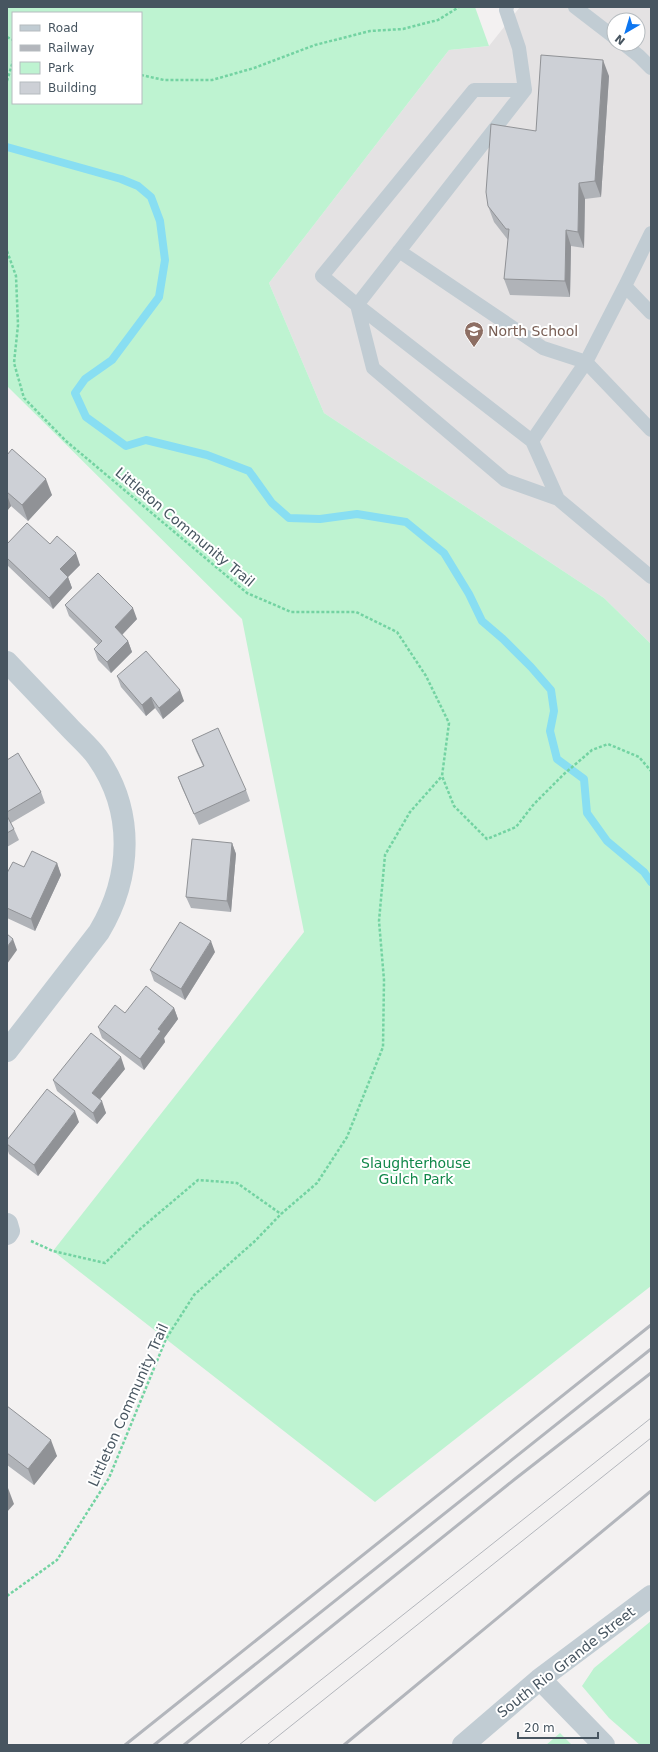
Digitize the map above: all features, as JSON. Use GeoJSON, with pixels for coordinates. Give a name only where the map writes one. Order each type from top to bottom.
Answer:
{"type":"FeatureCollection","features":[{"type":"Feature","properties":{"kind":"street"},"geometry":{"type":"LineString","coordinates":[[7,662],[97,757],[112,784],[122,812],[126,847],[121,881],[108,916],[99,932],[7,1051]]}},
{"type":"Feature","properties":{"kind":"street","name":"South Rio Grande Street"},"geometry":{"type":"LineString","coordinates":[[463,1745],[540,1678],[651,1596]]}},
{"type":"Feature","properties":{"kind":"street"},"geometry":{"type":"LineString","coordinates":[[540,1678],[604,1745]]}},
{"type":"Feature","properties":{"kind":"lane"},"geometry":{"type":"LineString","coordinates":[[357,305],[525,90],[519,48],[506,10],[507,7]]}},
{"type":"Feature","properties":{"kind":"lane"},"geometry":{"type":"LineString","coordinates":[[575,7],[606,31]]}},
{"type":"Feature","properties":{"kind":"lane"},"geometry":{"type":"LineString","coordinates":[[634,52],[651,68]]}},
{"type":"Feature","properties":{"kind":"lane"},"geometry":{"type":"LineString","coordinates":[[525,90],[474,90],[322,276],[532,441],[558,499]]}},
{"type":"Feature","properties":{"kind":"lane"},"geometry":{"type":"LineString","coordinates":[[532,441],[586,362],[651,233]]}},
{"type":"Feature","properties":{"kind":"lane"},"geometry":{"type":"LineString","coordinates":[[399,250],[543,348],[586,362],[651,430]]}},
{"type":"Feature","properties":{"kind":"lane"},"geometry":{"type":"LineString","coordinates":[[625,286],[651,313]]}},
{"type":"Feature","properties":{"kind":"lane"},"geometry":{"type":"LineString","coordinates":[[357,305],[373,368],[505,480],[558,499],[651,577]]}},
{"type":"Feature","properties":{"kind":"path"},"geometry":{"type":"LineString","coordinates":[[142,75],[164,80],[212,80],[254,68],[315,45],[370,31],[403,29],[438,20],[459,7]]}},
{"type":"Feature","properties":{"kind":"path"},"geometry":{"type":"LineString","coordinates":[[7,82],[12,64]]}},
{"type":"Feature","properties":{"kind":"path","name":"Littleton Community Trail"},"geometry":{"type":"LineString","coordinates":[[7,251],[16,276],[18,325],[14,363],[24,398],[66,441],[247,593],[291,612],[356,612],[397,632],[426,676],[449,723],[442,776],[454,806],[487,839],[516,827],[534,804],[564,774],[592,750],[608,744],[640,757],[651,771]]}},
{"type":"Feature","properties":{"kind":"path","name":"Littleton Community Trail"},"geometry":{"type":"LineString","coordinates":[[7,1596],[57,1560],[109,1478],[166,1339],[194,1295],[255,1241],[281,1214],[317,1182],[347,1137],[383,1047],[384,980],[379,921],[385,855],[410,812],[442,776]]}},
{"type":"Feature","properties":{"kind":"path"},"geometry":{"type":"LineString","coordinates":[[8,1230],[53,1251],[105,1263],[139,1230],[198,1180],[237,1183],[281,1214]]}},
{"type":"Feature","properties":{"kind":"shaded area","name":"North School"},"geometry":{"type":"Polygon","coordinates":[[[520,7],[651,7],[651,644],[604,598],[324,413],[269,283],[449,50],[489,46],[520,7]]]}},
{"type":"Feature","properties":{"kind":"green space","name":"Slaughterhouse Gulch Park"},"geometry":{"type":"Polygon","coordinates":[[[7,7],[475,7],[489,46],[449,50],[269,283],[324,413],[604,598],[651,644],[651,1286],[375,1502],[53,1251],[304,932],[242,619],[7,386],[7,7]]]}},
{"type":"Feature","properties":{"kind":"green space"},"geometry":{"type":"Polygon","coordinates":[[[651,1621],[651,1745],[640,1745],[609,1718],[582,1686],[594,1668],[651,1621]]]}},
{"type":"Feature","properties":{"kind":"green space"},"geometry":{"type":"Polygon","coordinates":[[[560,1733],[572,1745],[546,1745],[560,1733]]]}},
{"type":"Feature","properties":{"kind":"building"},"geometry":{"type":"Polygon","coordinates":[[[541,55],[603,60],[595,181],[579,183],[578,232],[566,230],[565,281],[504,279],[509,229],[506,229],[488,206],[486,192],[491,124],[536,131],[541,55]]]}},
{"type":"Feature","properties":{"kind":"building"},"geometry":{"type":"Polygon","coordinates":[[[12,449],[46,479],[22,505],[7,492],[7,455],[12,449]]]}},
{"type":"Feature","properties":{"kind":"building"},"geometry":{"type":"Polygon","coordinates":[[[27,523],[50,544],[57,536],[76,553],[60,569],[68,577],[49,598],[7,558],[7,544],[27,523]]]}},
{"type":"Feature","properties":{"kind":"building"},"geometry":{"type":"Polygon","coordinates":[[[98,573],[133,608],[115,627],[128,641],[107,662],[94,649],[102,641],[65,605],[98,573]]]}},
{"type":"Feature","properties":{"kind":"building"},"geometry":{"type":"Polygon","coordinates":[[[146,651],[180,690],[159,708],[151,697],[142,705],[117,676],[146,651]]]}},
{"type":"Feature","properties":{"kind":"building"},"geometry":{"type":"Polygon","coordinates":[[[218,728],[246,790],[194,814],[178,777],[204,766],[192,740],[218,728]]]}},
{"type":"Feature","properties":{"kind":"building"},"geometry":{"type":"Polygon","coordinates":[[[18,753],[41,792],[7,812],[7,760],[18,753]]]}},
{"type":"Feature","properties":{"kind":"building"},"geometry":{"type":"Polygon","coordinates":[[[7,816],[14,829],[7,833],[7,816]]]}},
{"type":"Feature","properties":{"kind":"building"},"geometry":{"type":"Polygon","coordinates":[[[192,839],[232,843],[227,901],[186,897],[192,839]]]}},
{"type":"Feature","properties":{"kind":"building"},"geometry":{"type":"Polygon","coordinates":[[[32,851],[57,863],[31,919],[7,908],[7,873],[13,862],[24,867],[32,851]]]}},
{"type":"Feature","properties":{"kind":"building"},"geometry":{"type":"Polygon","coordinates":[[[180,922],[211,941],[181,989],[150,970],[180,922]]]}},
{"type":"Feature","properties":{"kind":"building"},"geometry":{"type":"Polygon","coordinates":[[[7,934],[13,939],[7,947],[7,934]]]}},
{"type":"Feature","properties":{"kind":"building"},"geometry":{"type":"Polygon","coordinates":[[[146,986],[174,1008],[158,1029],[161,1031],[140,1059],[98,1027],[115,1005],[125,1013],[146,986]]]}},
{"type":"Feature","properties":{"kind":"building"},"geometry":{"type":"Polygon","coordinates":[[[91,1033],[121,1057],[92,1093],[102,1101],[93,1113],[53,1080],[91,1033]]]}},
{"type":"Feature","properties":{"kind":"building"},"geometry":{"type":"Polygon","coordinates":[[[47,1089],[75,1111],[34,1165],[7,1144],[7,1140],[47,1089]]]}},
{"type":"Feature","properties":{"kind":"building"},"geometry":{"type":"Polygon","coordinates":[[[7,1406],[51,1440],[28,1469],[7,1453],[7,1406]]]}},
{"type":"Feature","properties":{"kind":"waterway"},"geometry":{"type":"LineString","coordinates":[[7,147],[121,179],[138,186],[151,197],[160,221],[165,260],[159,297],[112,360],[85,379],[75,393],[86,417],[126,446],[146,440],[207,455],[249,471],[272,503],[289,518],[320,519],[357,514],[406,522],[444,553],[469,594],[482,621],[503,639],[551,690],[554,711],[550,731],[557,759],[584,779],[587,813],[607,841],[644,872],[651,882]]}},
{"type":"Feature","properties":{"kind":"tram line"},"geometry":{"type":"LineString","coordinates":[[239,1745],[651,1418]]}},
{"type":"Feature","properties":{"kind":"tram line"},"geometry":{"type":"LineString","coordinates":[[267,1745],[651,1438]]}},
{"type":"Feature","properties":{"kind":"railway"},"geometry":{"type":"LineString","coordinates":[[125,1745],[651,1325]]}},
{"type":"Feature","properties":{"kind":"railway"},"geometry":{"type":"LineString","coordinates":[[154,1745],[651,1349]]}},
{"type":"Feature","properties":{"kind":"railway"},"geometry":{"type":"LineString","coordinates":[[184,1745],[515,1479],[651,1373]]}},
{"type":"Feature","properties":{"kind":"railway"},"geometry":{"type":"LineString","coordinates":[[344,1745],[651,1491]]}},
{"type":"Feature","properties":{"kind":"place","name":"North School"},"geometry":{"type":"Point","coordinates":[474,348]}}]}
